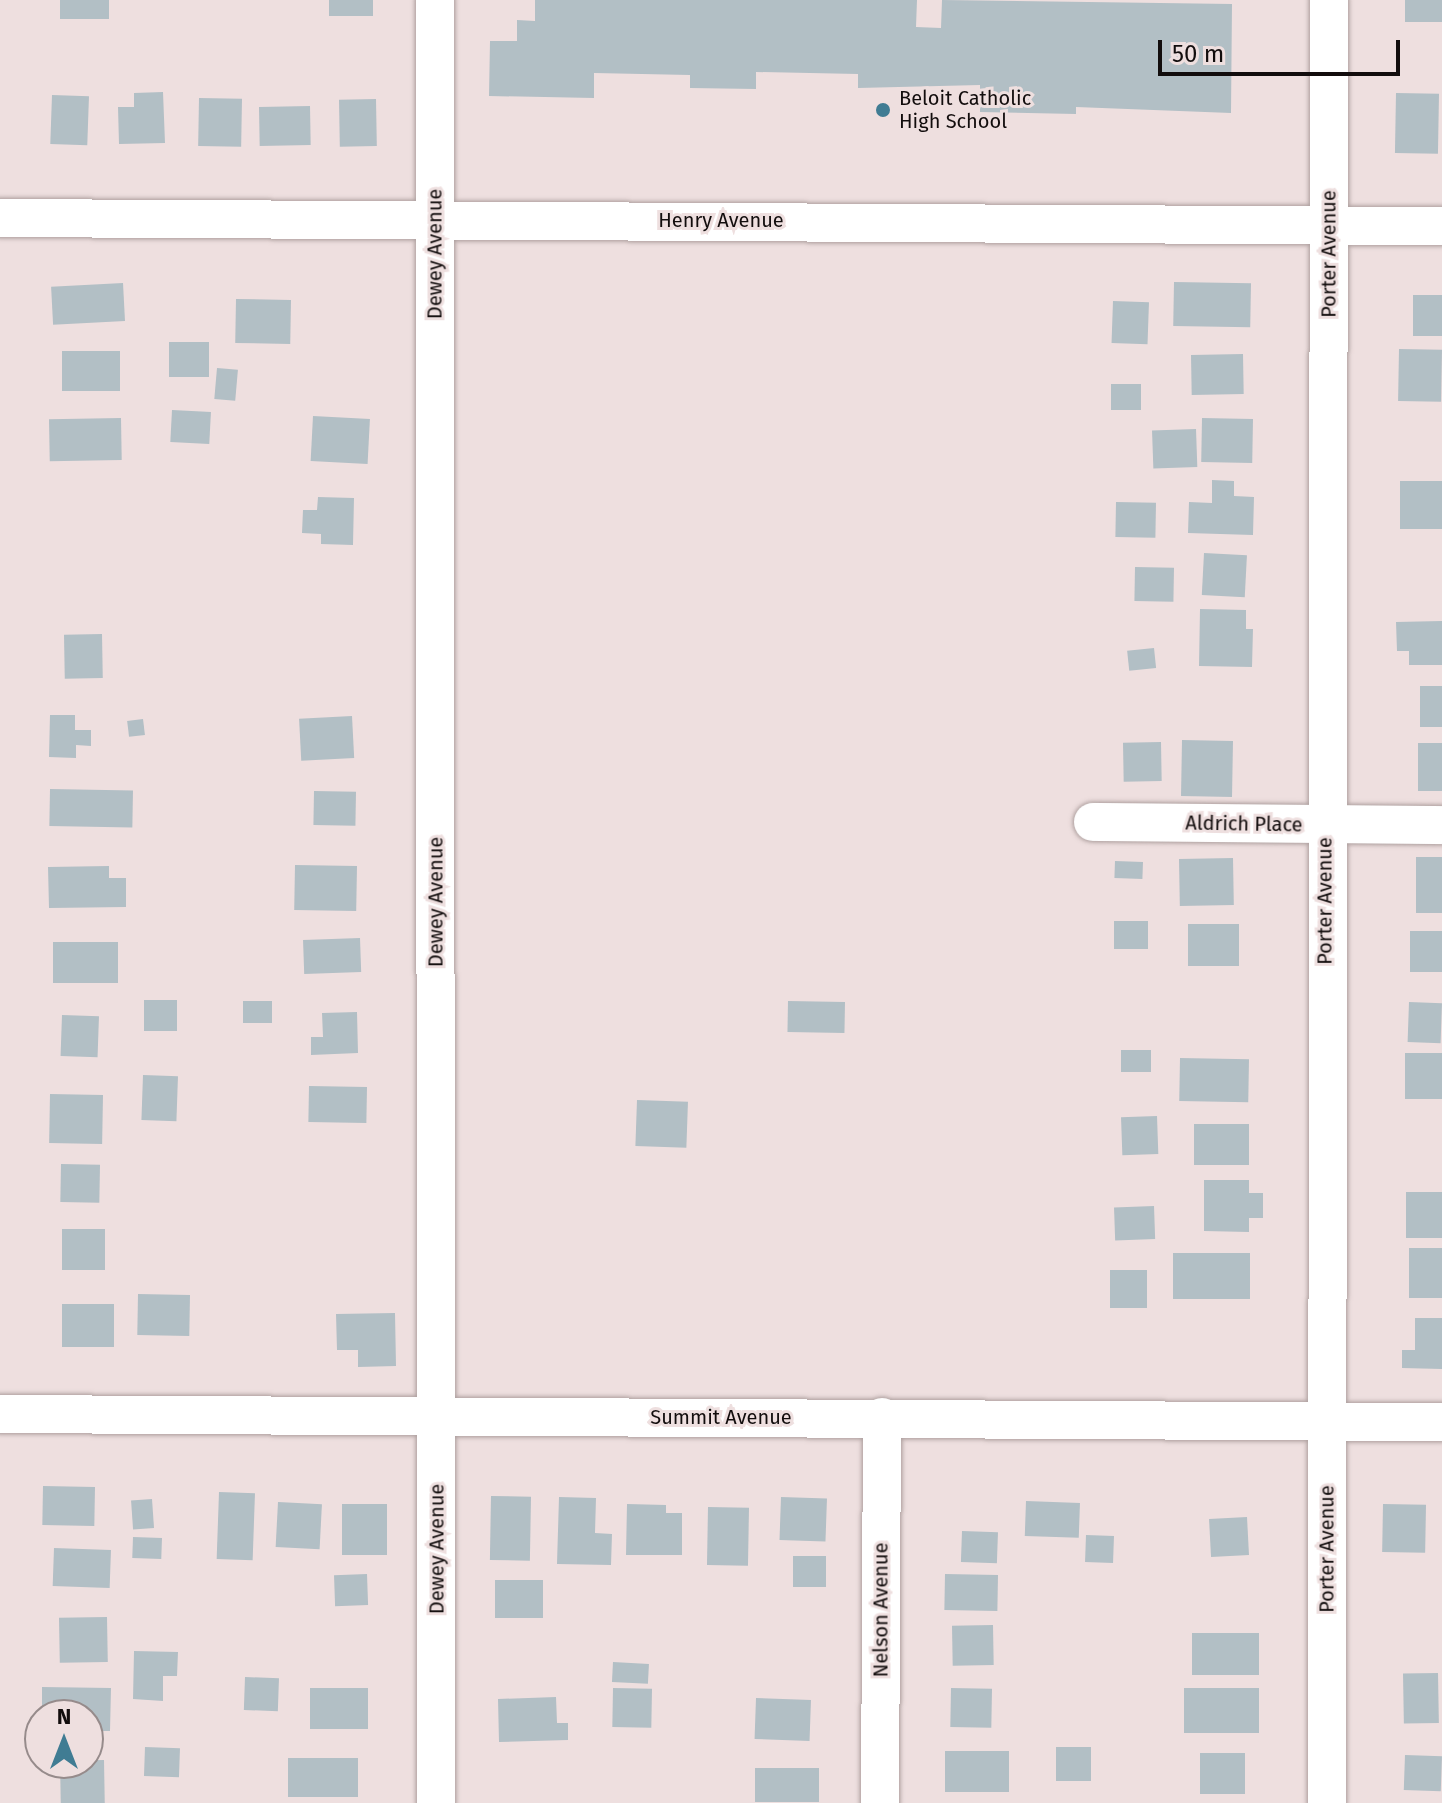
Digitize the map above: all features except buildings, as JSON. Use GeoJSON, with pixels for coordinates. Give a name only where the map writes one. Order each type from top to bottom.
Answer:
{"type":"FeatureCollection","features":[{"type":"Feature","properties":{"kind":"street","name":"Dewey Avenue"},"geometry":{"type":"LineString","coordinates":[[435,0],[436,1803]]}},
{"type":"Feature","properties":{"kind":"street","name":"Porter Avenue"},"geometry":{"type":"LineString","coordinates":[[1327,1803],[1325,825],[1329,0]]}},
{"type":"Feature","properties":{"kind":"street","name":"Henry Avenue"},"geometry":{"type":"LineString","coordinates":[[0,218],[1442,226]]}},
{"type":"Feature","properties":{"kind":"street","name":"Aldrich Place"},"geometry":{"type":"LineString","coordinates":[[1093,822],[1442,825]]}},
{"type":"Feature","properties":{"kind":"street","name":"Summit Avenue"},"geometry":{"type":"LineString","coordinates":[[0,1414],[1442,1422]]}},
{"type":"Feature","properties":{"kind":"street","name":"Nelson Avenue"},"geometry":{"type":"LineString","coordinates":[[880,1803],[882,1417]]}},
{"type":"Feature","properties":{"kind":"place","name":"Beloit Catholic High School"},"geometry":{"type":"Point","coordinates":[883,110]}}]}
